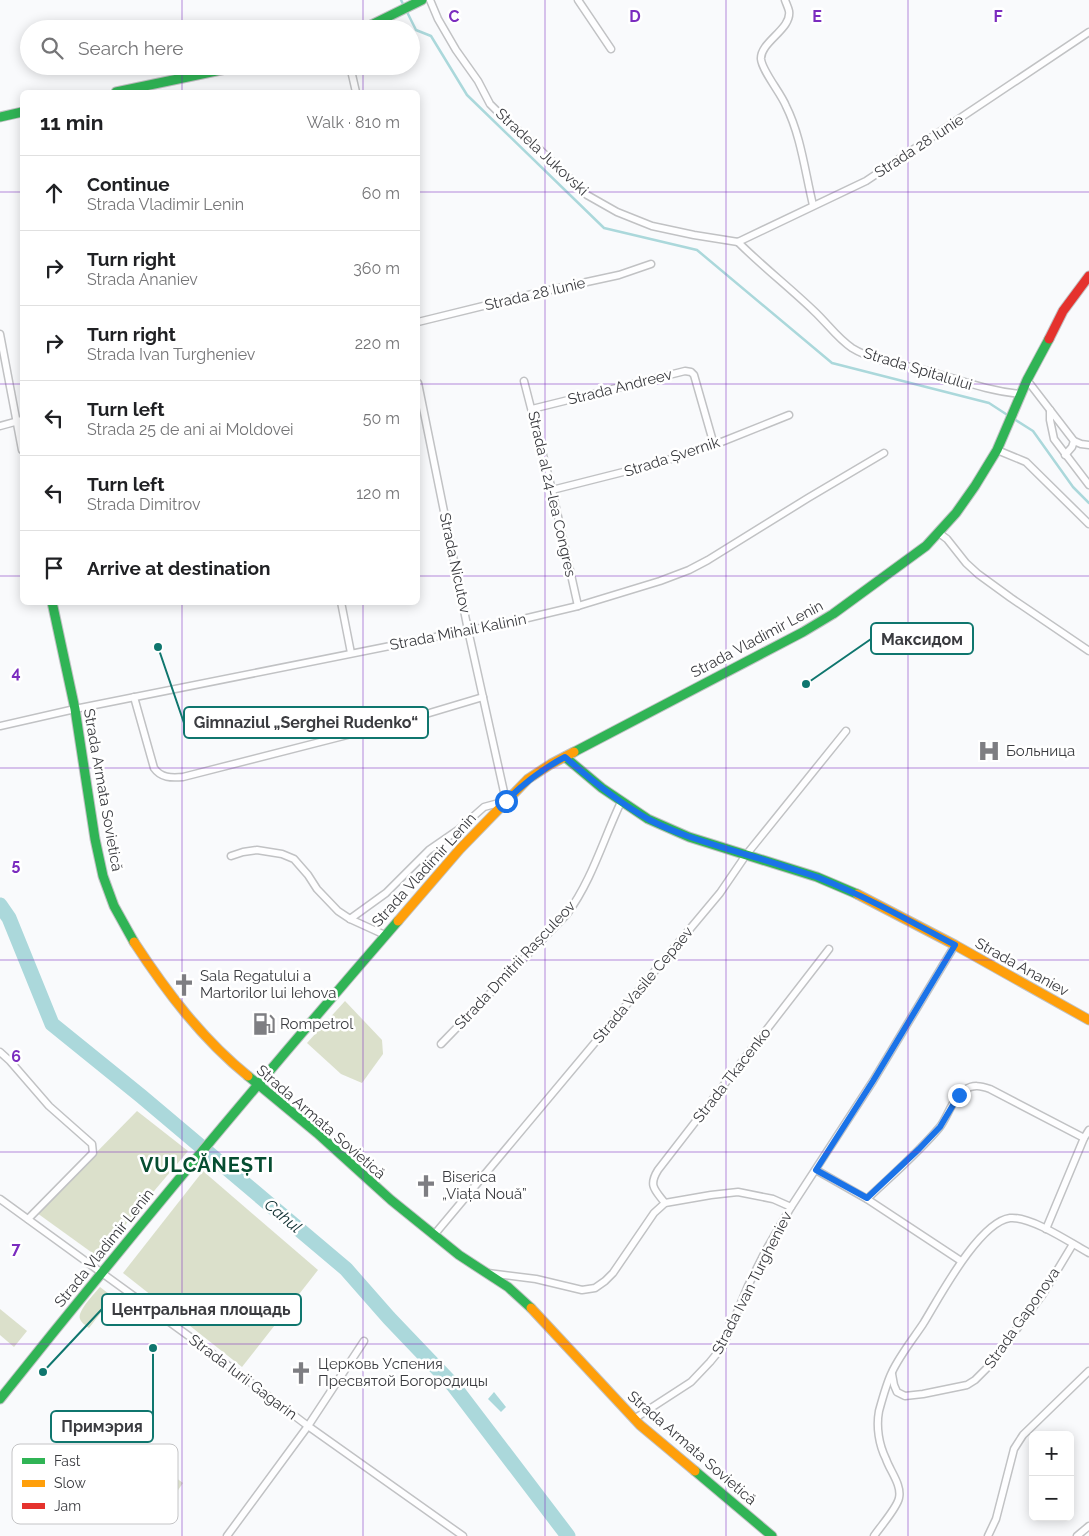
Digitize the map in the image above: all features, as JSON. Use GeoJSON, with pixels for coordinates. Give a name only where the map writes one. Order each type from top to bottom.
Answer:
{"type":"FeatureCollection","features":[{"type":"Feature","properties":{"kind":"street","name":"Stradela Jukovski"},"geometry":{"type":"LineString","coordinates":[[430,0],[438,19],[456,50],[478,81],[490,104],[587,195],[617,212],[652,226],[738,242]]}},
{"type":"Feature","properties":{"kind":"street"},"geometry":{"type":"LineString","coordinates":[[578,0],[611,49]]}},
{"type":"Feature","properties":{"kind":"street"},"geometry":{"type":"LineString","coordinates":[[785,0],[789,10],[787,22],[761,56],[764,67],[786,105],[795,129],[813,205]]}},
{"type":"Feature","properties":{"kind":"street"},"geometry":{"type":"LineString","coordinates":[[382,20],[418,2]]}},
{"type":"Feature","properties":{"kind":"street","name":"Strada 28 Iunie"},"geometry":{"type":"LineString","coordinates":[[738,242],[866,181],[1089,32]]}},
{"type":"Feature","properties":{"kind":"street"},"geometry":{"type":"LineString","coordinates":[[126,90],[197,75]]}},
{"type":"Feature","properties":{"kind":"street"},"geometry":{"type":"LineString","coordinates":[[352,75],[356,90]]}},
{"type":"Feature","properties":{"kind":"street"},"geometry":{"type":"LineString","coordinates":[[0,117],[20,112]]}},
{"type":"Feature","properties":{"kind":"street","name":"Strada Spitalului"},"geometry":{"type":"LineString","coordinates":[[738,242],[760,264],[820,316],[840,339],[853,349],[876,358],[1020,397]]}},
{"type":"Feature","properties":{"kind":"street","name":"Strada 28 Iunie"},"geometry":{"type":"LineString","coordinates":[[420,322],[618,275],[652,264]]}},
{"type":"Feature","properties":{"kind":"street","name":"Strada Vladimir Lenin"},"geometry":{"type":"LineString","coordinates":[[0,1399],[101,1272],[257,1085],[460,849],[528,779],[551,764],[803,632],[833,614],[905,562],[940,533],[975,486],[998,446],[1027,380],[1063,311],[1089,276]]}},
{"type":"Feature","properties":{"kind":"street"},"geometry":{"type":"LineString","coordinates":[[0,334],[20,421],[0,426]]}},
{"type":"Feature","properties":{"kind":"street","name":"Strada Andreev"},"geometry":{"type":"LineString","coordinates":[[532,409],[685,370],[694,375],[714,445]]}},
{"type":"Feature","properties":{"kind":"street"},"geometry":{"type":"LineString","coordinates":[[1027,380],[1074,441],[1089,445]]}},
{"type":"Feature","properties":{"kind":"street","name":"Strada al 24-lea Congres"},"geometry":{"type":"LineString","coordinates":[[524,381],[552,490],[578,606]]}},
{"type":"Feature","properties":{"kind":"street","name":"Strada Nicutov"},"geometry":{"type":"LineString","coordinates":[[420,393],[468,630],[506,801]]}},
{"type":"Feature","properties":{"kind":"street"},"geometry":{"type":"LineString","coordinates":[[1050,410],[1054,439],[1089,485]]}},
{"type":"Feature","properties":{"kind":"street","name":"Strada Șvernik"},"geometry":{"type":"LineString","coordinates":[[552,490],[655,464],[714,445],[789,416]]}},
{"type":"Feature","properties":{"kind":"street"},"geometry":{"type":"LineString","coordinates":[[1065,455],[1072,448],[1074,441]]}},
{"type":"Feature","properties":{"kind":"street"},"geometry":{"type":"LineString","coordinates":[[998,446],[1026,462],[1089,524]]}},
{"type":"Feature","properties":{"kind":"street","name":"Strada Mihail Kalinin"},"geometry":{"type":"LineString","coordinates":[[0,726],[578,606],[660,581],[702,563],[884,454]]}},
{"type":"Feature","properties":{"kind":"street"},"geometry":{"type":"LineString","coordinates":[[940,533],[978,574],[1089,651]]}},
{"type":"Feature","properties":{"kind":"street","name":"Strada Armata Sovietică"},"geometry":{"type":"LineString","coordinates":[[53,605],[75,709],[94,839],[103,876],[114,906],[127,930],[155,974],[180,1008],[235,1066],[317,1133],[391,1200],[459,1255],[508,1287],[526,1302],[634,1419],[772,1536]]}},
{"type":"Feature","properties":{"kind":"street"},"geometry":{"type":"LineString","coordinates":[[342,605],[351,653]]}},
{"type":"Feature","properties":{"kind":"street"},"geometry":{"type":"LineString","coordinates":[[134,697],[154,768],[161,776],[175,778],[406,720],[483,698]]}},
{"type":"Feature","properties":{"kind":"street","name":"Strada Vasile Cepaev"},"geometry":{"type":"LineString","coordinates":[[434,1235],[720,893],[746,854],[846,731]]}},
{"type":"Feature","properties":{"kind":"street","name":"Strada Ananiev"},"geometry":{"type":"LineString","coordinates":[[565,757],[622,802],[648,819],[688,837],[817,877],[849,890],[955,945],[1089,1020]]}},
{"type":"Feature","properties":{"kind":"street"},"geometry":{"type":"LineString","coordinates":[[350,919],[386,893],[429,850],[458,830],[484,807],[506,801]]}},
{"type":"Feature","properties":{"kind":"street","name":"Strada Dmitrii Rașculeov"},"geometry":{"type":"LineString","coordinates":[[441,1044],[567,914],[587,882],[622,802]]}},
{"type":"Feature","properties":{"kind":"street"},"geometry":{"type":"LineString","coordinates":[[231,856],[256,850],[282,854],[294,859],[317,890],[338,911],[350,919],[385,935]]}},
{"type":"Feature","properties":{"kind":"street","name":"Strada Ivan Turgheniev"},"geometry":{"type":"LineString","coordinates":[[634,1419],[691,1382],[723,1346],[748,1286],[766,1250],[791,1207],[873,1081],[955,945]]}},
{"type":"Feature","properties":{"kind":"street","name":"Strada Tkacenko"},"geometry":{"type":"LineString","coordinates":[[665,1203],[652,1183],[658,1170],[829,949]]}},
{"type":"Feature","properties":{"kind":"street"},"geometry":{"type":"LineString","coordinates":[[0,1052],[49,1106],[92,1144],[93,1153],[28,1219]]}},
{"type":"Feature","properties":{"kind":"street"},"geometry":{"type":"LineString","coordinates":[[867,1198],[940,1127],[959,1095],[963,1091],[975,1086],[990,1089],[1084,1138]]}},
{"type":"Feature","properties":{"kind":"street"},"geometry":{"type":"LineString","coordinates":[[1046,1229],[1089,1130]]}},
{"type":"Feature","properties":{"kind":"street"},"geometry":{"type":"LineString","coordinates":[[816,1170],[867,1198],[961,1261]]}},
{"type":"Feature","properties":{"kind":"street"},"geometry":{"type":"LineString","coordinates":[[485,1273],[536,1279],[582,1290],[595,1288],[613,1273],[654,1213],[665,1203],[738,1192],[773,1199],[791,1207]]}},
{"type":"Feature","properties":{"kind":"street","name":"Strada Iurii Gagarin"},"geometry":{"type":"LineString","coordinates":[[0,1199],[308,1426],[463,1536]]}},
{"type":"Feature","properties":{"kind":"street"},"geometry":{"type":"LineString","coordinates":[[874,1536],[899,1499],[899,1487],[885,1458],[879,1438],[879,1412],[892,1372],[961,1261],[989,1230],[998,1222],[1008,1218],[1017,1218],[1046,1229],[1089,1253]]}},
{"type":"Feature","properties":{"kind":"street","name":"Strada Gaponova"},"geometry":{"type":"LineString","coordinates":[[892,1372],[894,1385],[898,1392],[905,1396],[960,1387],[975,1380],[989,1366],[1043,1294],[1073,1244]]}},
{"type":"Feature","properties":{"kind":"street"},"geometry":{"type":"LineString","coordinates":[[227,1536],[308,1426],[364,1341]]}},
{"type":"Feature","properties":{"kind":"street"},"geometry":{"type":"LineString","coordinates":[[988,1536],[996,1519],[1014,1449],[1022,1434],[1089,1371]]}},
{"type":"Feature","properties":{"kind":"street"},"geometry":{"type":"LineString","coordinates":[[1077,1536],[1089,1526]]}},
{"type":"Feature","properties":{"kind":"green space"},"geometry":{"type":"Polygon","coordinates":[[[345,1001],[382,1040],[383,1054],[362,1083],[341,1074],[307,1043],[345,1001]]]}},
{"type":"Feature","properties":{"kind":"green space"},"geometry":{"type":"Polygon","coordinates":[[[137,1111],[188,1151],[98,1257],[37,1213],[137,1111]]]}},
{"type":"Feature","properties":{"kind":"green space"},"geometry":{"type":"Polygon","coordinates":[[[203,1171],[318,1270],[242,1367],[123,1273],[203,1171]]]}},
{"type":"Feature","properties":{"kind":"green space"},"geometry":{"type":"Polygon","coordinates":[[[100,1287],[113,1297],[89,1328],[80,1319],[81,1311],[100,1287]]]}},
{"type":"Feature","properties":{"kind":"green space"},"geometry":{"type":"Polygon","coordinates":[[[0,1309],[27,1331],[14,1347],[0,1335],[0,1309]]]}},
{"type":"Feature","properties":{"kind":"green space"},"geometry":{"type":"Polygon","coordinates":[[[178,1479],[183,1483],[178,1490],[178,1479]]]}},
{"type":"Feature","properties":{"kind":"water"},"geometry":{"type":"Polygon","coordinates":[[[494,1392],[506,1407],[501,1412],[488,1399],[494,1392]]]}},
{"type":"Feature","properties":{"kind":"waterway"},"geometry":{"type":"LineString","coordinates":[[401,0],[411,20]]}},
{"type":"Feature","properties":{"kind":"waterway"},"geometry":{"type":"LineString","coordinates":[[420,32],[431,36],[467,95],[604,228],[697,250],[832,363],[989,403],[1009,416]]}},
{"type":"Feature","properties":{"kind":"waterway"},"geometry":{"type":"LineString","coordinates":[[1014,419],[1033,431],[1073,487],[1089,503]]}},
{"type":"Feature","properties":{"kind":"waterway","name":"Cahul"},"geometry":{"type":"LineString","coordinates":[[0,905],[9,918],[52,1024],[141,1096],[346,1269],[389,1318],[453,1385],[568,1536]]}},
{"type":"Feature","properties":{"kind":"traffic: fast"},"geometry":{"type":"LineString","coordinates":[[381,20],[422,0]]}},
{"type":"Feature","properties":{"kind":"traffic: fast"},"geometry":{"type":"LineString","coordinates":[[126,90],[197,75]]}},
{"type":"Feature","properties":{"kind":"traffic: fast"},"geometry":{"type":"LineString","coordinates":[[0,117],[20,112]]}},
{"type":"Feature","properties":{"kind":"traffic: fast"},"geometry":{"type":"LineString","coordinates":[[574,752],[803,632],[833,614],[926,546],[956,513],[997,450],[1027,380],[1049,339]]}},
{"type":"Feature","properties":{"kind":"traffic: fast"},"geometry":{"type":"LineString","coordinates":[[53,605],[75,709],[95,839],[103,876],[114,906],[134,942]]}},
{"type":"Feature","properties":{"kind":"traffic: fast"},"geometry":{"type":"LineString","coordinates":[[565,757],[602,788],[648,819],[689,837],[817,877],[857,894]]}},
{"type":"Feature","properties":{"kind":"traffic: fast"},"geometry":{"type":"LineString","coordinates":[[0,1399],[196,1158],[398,921]]}},
{"type":"Feature","properties":{"kind":"traffic: fast"},"geometry":{"type":"LineString","coordinates":[[248,1076],[317,1133],[391,1200],[459,1255],[508,1287],[531,1308]]}},
{"type":"Feature","properties":{"kind":"traffic: fast"},"geometry":{"type":"LineString","coordinates":[[695,1471],[772,1536]]}},
{"type":"Feature","properties":{"kind":"traffic: slow"},"geometry":{"type":"LineString","coordinates":[[398,921],[460,849],[528,779],[574,752]]}},
{"type":"Feature","properties":{"kind":"traffic: slow"},"geometry":{"type":"LineString","coordinates":[[857,894],[955,945],[1089,1020]]}},
{"type":"Feature","properties":{"kind":"traffic: slow"},"geometry":{"type":"LineString","coordinates":[[134,942],[186,1014],[215,1046],[248,1076]]}},
{"type":"Feature","properties":{"kind":"traffic: slow"},"geometry":{"type":"LineString","coordinates":[[531,1308],[640,1425],[695,1471]]}},
{"type":"Feature","properties":{"kind":"traffic: jam"},"geometry":{"type":"LineString","coordinates":[[1049,339],[1063,311],[1089,276]]}},
{"type":"Feature","properties":{"kind":"place","name":"Gimnaziul „Serghei Rudenko“"},"geometry":{"type":"Point","coordinates":[158,647]}},
{"type":"Feature","properties":{"kind":"place","name":"Максидом"},"geometry":{"type":"Point","coordinates":[806,684]}},
{"type":"Feature","properties":{"kind":"place","name":"Больница"},"geometry":{"type":"Point","coordinates":[989,751]}},
{"type":"Feature","properties":{"kind":"place","name":"Sala Regatului a Martorilor lui Iehova"},"geometry":{"type":"Point","coordinates":[184,985]}},
{"type":"Feature","properties":{"kind":"place","name":"Rompetrol"},"geometry":{"type":"Point","coordinates":[264,1024]}},
{"type":"Feature","properties":{"kind":"place","name":"Biserica „Viața Nouă”"},"geometry":{"type":"Point","coordinates":[426,1186]}},
{"type":"Feature","properties":{"kind":"place","name":"Примэрия"},"geometry":{"type":"Point","coordinates":[153,1348]}},
{"type":"Feature","properties":{"kind":"place","name":"Центральная площадь"},"geometry":{"type":"Point","coordinates":[43,1372]}},
{"type":"Feature","properties":{"kind":"place","name":"Церковь Успения Пресвятой Богородицы"},"geometry":{"type":"Point","coordinates":[301,1373]}},
{"type":"Feature","properties":{"kind":"district","name":"VULCĂNEȘTI"},"geometry":{"type":"Point","coordinates":[207,1165]}},
{"type":"Feature","properties":{"kind":"route"},"geometry":{"type":"LineString","coordinates":[[506,801],[528,779],[565,757],[602,788],[648,819],[666,828],[688,837],[835,884],[955,945],[873,1081],[816,1170],[867,1198],[940,1127],[959,1095]]}}]}
